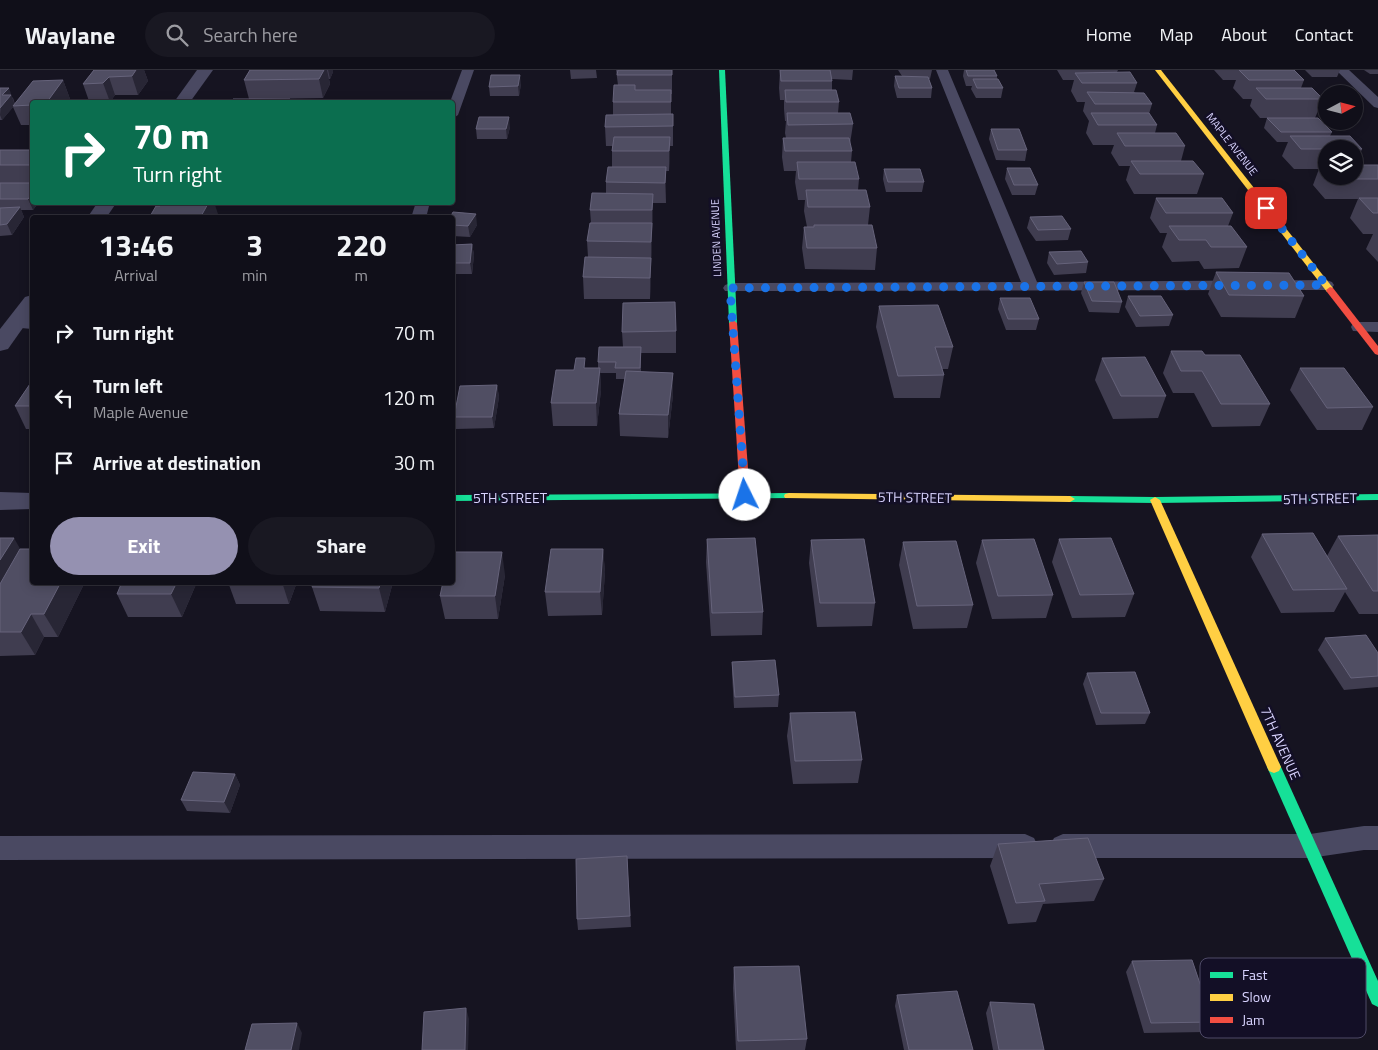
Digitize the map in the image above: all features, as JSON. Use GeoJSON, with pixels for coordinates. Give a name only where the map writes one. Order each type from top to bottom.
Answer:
{"type":"FeatureCollection","features":[{"type":"Feature","properties":{"kind":"street"},"geometry":{"type":"LineString","coordinates":[[183,100],[205,70]]}},
{"type":"Feature","properties":{"kind":"street","name":"LINDEN AVENUE"},"geometry":{"type":"LineString","coordinates":[[722,70],[730,288],[745,495]]}},
{"type":"Feature","properties":{"kind":"street","name":"MAPLE AVENUE"},"geometry":{"type":"LineString","coordinates":[[1158,70],[1378,352]]}},
{"type":"Feature","properties":{"kind":"street"},"geometry":{"type":"LineString","coordinates":[[0,344],[24,324],[30,307]]}},
{"type":"Feature","properties":{"kind":"street","name":"5TH STREET"},"geometry":{"type":"LineString","coordinates":[[455,498],[745,495],[1155,500],[1378,497]]}},
{"type":"Feature","properties":{"kind":"street","name":"7TH AVENUE"},"geometry":{"type":"LineString","coordinates":[[1155,500],[1359,958]]}},
{"type":"Feature","properties":{"kind":"street"},"geometry":{"type":"LineString","coordinates":[[0,501],[30,501]]}},
{"type":"Feature","properties":{"kind":"street","name":"7TH AVENUE"},"geometry":{"type":"LineString","coordinates":[[1366,973],[1378,1000]]}},
{"type":"Feature","properties":{"kind":"lane"},"geometry":{"type":"LineString","coordinates":[[455,107],[468,70]]}},
{"type":"Feature","properties":{"kind":"lane"},"geometry":{"type":"LineString","coordinates":[[942,70],[1031,286]]}},
{"type":"Feature","properties":{"kind":"lane"},"geometry":{"type":"LineString","coordinates":[[1342,70],[1378,104]]}},
{"type":"Feature","properties":{"kind":"lane"},"geometry":{"type":"LineString","coordinates":[[730,288],[1326,285]]}},
{"type":"Feature","properties":{"kind":"lane"},"geometry":{"type":"LineString","coordinates":[[1359,327],[1378,327]]}},
{"type":"Feature","properties":{"kind":"lane"},"geometry":{"type":"LineString","coordinates":[[0,848],[1310,846],[1364,838],[1378,838]]}},
{"type":"Feature","properties":{"kind":"building"},"geometry":{"type":"Polygon","coordinates":[[[94,70],[136,70],[132,76],[109,77],[103,83],[83,84],[94,70]]]}},
{"type":"Feature","properties":{"kind":"building"},"geometry":{"type":"Polygon","coordinates":[[[250,70],[324,70],[319,79],[244,80],[250,70]]]}},
{"type":"Feature","properties":{"kind":"building"},"geometry":{"type":"Polygon","coordinates":[[[618,70],[672,70],[672,75],[617,75],[618,70]]]}},
{"type":"Feature","properties":{"kind":"building"},"geometry":{"type":"Polygon","coordinates":[[[780,70],[830,70],[832,81],[781,81],[780,70]]]}},
{"type":"Feature","properties":{"kind":"building"},"geometry":{"type":"Polygon","coordinates":[[[966,70],[994,70],[997,76],[968,76],[966,70]]]}},
{"type":"Feature","properties":{"kind":"building"},"geometry":{"type":"Polygon","coordinates":[[[1239,70],[1294,70],[1304,80],[1249,80],[1239,70]]]}},
{"type":"Feature","properties":{"kind":"building"},"geometry":{"type":"Polygon","coordinates":[[[1130,72],[1137,83],[1082,83],[1075,73],[1130,72]]]}},
{"type":"Feature","properties":{"kind":"building"},"geometry":{"type":"Polygon","coordinates":[[[491,75],[520,75],[518,86],[489,87],[491,75]]]}},
{"type":"Feature","properties":{"kind":"building"},"geometry":{"type":"Polygon","coordinates":[[[895,76],[928,77],[932,88],[899,88],[895,76]]]}},
{"type":"Feature","properties":{"kind":"building"},"geometry":{"type":"Polygon","coordinates":[[[973,79],[998,79],[1003,88],[977,88],[973,79]]]}},
{"type":"Feature","properties":{"kind":"building"},"geometry":{"type":"Polygon","coordinates":[[[63,80],[48,100],[30,100],[30,105],[13,106],[33,81],[63,80]]]}},
{"type":"Feature","properties":{"kind":"building"},"geometry":{"type":"Polygon","coordinates":[[[614,85],[635,85],[635,90],[671,90],[671,102],[613,102],[614,85]]]}},
{"type":"Feature","properties":{"kind":"building"},"geometry":{"type":"Polygon","coordinates":[[[0,88],[9,88],[2,95],[11,95],[0,108],[0,88]]]}},
{"type":"Feature","properties":{"kind":"building"},"geometry":{"type":"Polygon","coordinates":[[[1256,88],[1312,88],[1318,94],[1318,99],[1266,99],[1256,88]]]}},
{"type":"Feature","properties":{"kind":"building"},"geometry":{"type":"Polygon","coordinates":[[[785,90],[836,90],[839,102],[786,102],[785,90]]]}},
{"type":"Feature","properties":{"kind":"building"},"geometry":{"type":"Polygon","coordinates":[[[1087,92],[1144,93],[1152,104],[1095,104],[1087,92]]]}},
{"type":"Feature","properties":{"kind":"building"},"geometry":{"type":"Polygon","coordinates":[[[233,99],[290,99],[289,100],[233,99]]]}},
{"type":"Feature","properties":{"kind":"building"},"geometry":{"type":"Polygon","coordinates":[[[787,113],[850,113],[853,124],[788,125],[787,113]]]}},
{"type":"Feature","properties":{"kind":"building"},"geometry":{"type":"Polygon","coordinates":[[[1091,113],[1149,113],[1157,125],[1098,125],[1091,113]]]}},
{"type":"Feature","properties":{"kind":"building"},"geometry":{"type":"Polygon","coordinates":[[[673,114],[673,126],[605,127],[606,115],[673,114]]]}},
{"type":"Feature","properties":{"kind":"building"},"geometry":{"type":"Polygon","coordinates":[[[479,117],[509,117],[506,129],[476,129],[479,117]]]}},
{"type":"Feature","properties":{"kind":"building"},"geometry":{"type":"Polygon","coordinates":[[[1267,118],[1318,118],[1318,130],[1330,130],[1332,132],[1281,132],[1267,118]]]}},
{"type":"Feature","properties":{"kind":"building"},"geometry":{"type":"Polygon","coordinates":[[[991,129],[1019,129],[1027,150],[998,150],[991,129]]]}},
{"type":"Feature","properties":{"kind":"building"},"geometry":{"type":"Polygon","coordinates":[[[1117,133],[1176,133],[1185,146],[1125,146],[1117,133]]]}},
{"type":"Feature","properties":{"kind":"building"},"geometry":{"type":"Polygon","coordinates":[[[1290,136],[1350,136],[1354,140],[1318,140],[1318,149],[1301,149],[1290,136]]]}},
{"type":"Feature","properties":{"kind":"building"},"geometry":{"type":"Polygon","coordinates":[[[614,137],[670,137],[669,151],[612,151],[614,137]]]}},
{"type":"Feature","properties":{"kind":"building"},"geometry":{"type":"Polygon","coordinates":[[[783,138],[849,138],[852,151],[785,151],[783,138]]]}},
{"type":"Feature","properties":{"kind":"building"},"geometry":{"type":"Polygon","coordinates":[[[0,150],[30,150],[30,165],[0,165],[0,150]]]}},
{"type":"Feature","properties":{"kind":"building"},"geometry":{"type":"Polygon","coordinates":[[[1131,161],[1193,161],[1204,174],[1140,174],[1131,161]]]}},
{"type":"Feature","properties":{"kind":"building"},"geometry":{"type":"Polygon","coordinates":[[[797,162],[855,162],[859,179],[799,179],[797,162]]]}},
{"type":"Feature","properties":{"kind":"building"},"geometry":{"type":"Polygon","coordinates":[[[1363,165],[1378,165],[1378,179],[1363,179],[1363,165]]]}},
{"type":"Feature","properties":{"kind":"building"},"geometry":{"type":"Polygon","coordinates":[[[608,167],[666,167],[665,183],[606,182],[608,167]]]}},
{"type":"Feature","properties":{"kind":"building"},"geometry":{"type":"Polygon","coordinates":[[[1007,168],[1030,168],[1038,185],[1014,185],[1007,168]]]}},
{"type":"Feature","properties":{"kind":"building"},"geometry":{"type":"Polygon","coordinates":[[[884,169],[920,169],[924,182],[888,182],[884,169]]]}},
{"type":"Feature","properties":{"kind":"building"},"geometry":{"type":"Polygon","coordinates":[[[0,183],[30,183],[30,196],[28,199],[0,199],[0,183]]]}},
{"type":"Feature","properties":{"kind":"building"},"geometry":{"type":"Polygon","coordinates":[[[806,190],[866,190],[870,207],[808,207],[806,190]]]}},
{"type":"Feature","properties":{"kind":"building"},"geometry":{"type":"Polygon","coordinates":[[[592,193],[653,194],[652,210],[590,210],[592,193]]]}},
{"type":"Feature","properties":{"kind":"building"},"geometry":{"type":"Polygon","coordinates":[[[1156,198],[1222,198],[1233,213],[1166,213],[1156,198]]]}},
{"type":"Feature","properties":{"kind":"building"},"geometry":{"type":"Polygon","coordinates":[[[1359,198],[1378,198],[1378,213],[1373,213],[1359,198]]]}},
{"type":"Feature","properties":{"kind":"building"},"geometry":{"type":"Polygon","coordinates":[[[207,205],[202,215],[151,215],[156,206],[207,205]]]}},
{"type":"Feature","properties":{"kind":"building"},"geometry":{"type":"Polygon","coordinates":[[[20,207],[7,224],[0,225],[0,208],[20,207]]]}},
{"type":"Feature","properties":{"kind":"building"},"geometry":{"type":"Polygon","coordinates":[[[453,212],[476,214],[468,226],[455,225],[455,215],[452,215],[453,212]]]}},
{"type":"Feature","properties":{"kind":"building"},"geometry":{"type":"Polygon","coordinates":[[[1062,216],[1071,229],[1038,230],[1030,217],[1062,216]]]}},
{"type":"Feature","properties":{"kind":"building"},"geometry":{"type":"Polygon","coordinates":[[[590,223],[652,223],[651,242],[587,241],[590,223]]]}},
{"type":"Feature","properties":{"kind":"building"},"geometry":{"type":"Polygon","coordinates":[[[814,225],[872,225],[877,248],[807,248],[804,227],[814,227],[814,225]]]}},
{"type":"Feature","properties":{"kind":"building"},"geometry":{"type":"Polygon","coordinates":[[[1169,226],[1231,226],[1247,247],[1211,247],[1206,240],[1179,240],[1169,226]]]}},
{"type":"Feature","properties":{"kind":"building"},"geometry":{"type":"Polygon","coordinates":[[[472,244],[470,263],[455,263],[455,245],[472,244]]]}},
{"type":"Feature","properties":{"kind":"building"},"geometry":{"type":"Polygon","coordinates":[[[1081,251],[1088,262],[1057,264],[1049,252],[1081,251]]]}},
{"type":"Feature","properties":{"kind":"building"},"geometry":{"type":"Polygon","coordinates":[[[585,257],[651,258],[650,278],[583,277],[585,257]]]}},
{"type":"Feature","properties":{"kind":"building"},"geometry":{"type":"Polygon","coordinates":[[[1216,272],[1289,273],[1304,296],[1229,295],[1216,272]]]}},
{"type":"Feature","properties":{"kind":"building"},"geometry":{"type":"Polygon","coordinates":[[[1084,282],[1114,282],[1122,302],[1092,301],[1084,282]]]}},
{"type":"Feature","properties":{"kind":"building"},"geometry":{"type":"Polygon","coordinates":[[[1128,296],[1161,296],[1173,315],[1140,316],[1128,296]]]}},
{"type":"Feature","properties":{"kind":"building"},"geometry":{"type":"Polygon","coordinates":[[[1000,298],[1030,298],[1039,319],[1008,319],[1000,298]]]}},
{"type":"Feature","properties":{"kind":"building"},"geometry":{"type":"Polygon","coordinates":[[[675,302],[676,331],[622,332],[623,303],[675,302]]]}},
{"type":"Feature","properties":{"kind":"building"},"geometry":{"type":"Polygon","coordinates":[[[938,305],[953,347],[935,347],[944,375],[898,376],[879,306],[938,305]]]}},
{"type":"Feature","properties":{"kind":"building"},"geometry":{"type":"Polygon","coordinates":[[[599,347],[641,347],[640,368],[615,368],[616,362],[598,362],[599,347]]]}},
{"type":"Feature","properties":{"kind":"building"},"geometry":{"type":"Polygon","coordinates":[[[1171,351],[1202,351],[1205,355],[1240,355],[1270,404],[1221,404],[1202,371],[1181,371],[1171,351]]]}},
{"type":"Feature","properties":{"kind":"building"},"geometry":{"type":"Polygon","coordinates":[[[1145,357],[1166,396],[1121,396],[1102,358],[1145,357]]]}},
{"type":"Feature","properties":{"kind":"building"},"geometry":{"type":"Polygon","coordinates":[[[576,358],[585,358],[584,368],[600,368],[596,403],[551,403],[556,370],[574,370],[576,358]]]}},
{"type":"Feature","properties":{"kind":"building"},"geometry":{"type":"Polygon","coordinates":[[[1300,368],[1344,368],[1373,407],[1327,408],[1300,368]]]}},
{"type":"Feature","properties":{"kind":"building"},"geometry":{"type":"Polygon","coordinates":[[[626,371],[673,373],[668,415],[619,414],[626,371]]]}},
{"type":"Feature","properties":{"kind":"building"},"geometry":{"type":"Polygon","coordinates":[[[30,384],[30,406],[15,406],[30,384]]]}},
{"type":"Feature","properties":{"kind":"building"},"geometry":{"type":"Polygon","coordinates":[[[497,385],[492,417],[455,417],[460,386],[497,385]]]}},
{"type":"Feature","properties":{"kind":"building"},"geometry":{"type":"Polygon","coordinates":[[[1313,533],[1347,589],[1293,590],[1262,534],[1313,533]]]}},
{"type":"Feature","properties":{"kind":"building"},"geometry":{"type":"Polygon","coordinates":[[[1378,535],[1378,591],[1373,591],[1338,536],[1378,535]]]}},
{"type":"Feature","properties":{"kind":"building"},"geometry":{"type":"Polygon","coordinates":[[[0,538],[14,538],[0,560],[0,538]]]}},
{"type":"Feature","properties":{"kind":"building"},"geometry":{"type":"Polygon","coordinates":[[[755,538],[763,612],[712,613],[707,539],[755,538]]]}},
{"type":"Feature","properties":{"kind":"building"},"geometry":{"type":"Polygon","coordinates":[[[1111,538],[1134,594],[1080,595],[1059,539],[1111,538]]]}},
{"type":"Feature","properties":{"kind":"building"},"geometry":{"type":"Polygon","coordinates":[[[864,539],[875,603],[820,603],[811,540],[864,539]]]}},
{"type":"Feature","properties":{"kind":"building"},"geometry":{"type":"Polygon","coordinates":[[[1034,539],[1053,595],[998,596],[982,540],[1034,539]]]}},
{"type":"Feature","properties":{"kind":"building"},"geometry":{"type":"Polygon","coordinates":[[[956,541],[973,605],[917,606],[903,542],[956,541]]]}},
{"type":"Feature","properties":{"kind":"building"},"geometry":{"type":"Polygon","coordinates":[[[20,549],[30,549],[30,585],[59,585],[44,614],[31,614],[21,632],[0,632],[0,584],[20,549]]]}},
{"type":"Feature","properties":{"kind":"building"},"geometry":{"type":"Polygon","coordinates":[[[551,549],[603,549],[600,592],[545,592],[551,549]]]}},
{"type":"Feature","properties":{"kind":"building"},"geometry":{"type":"Polygon","coordinates":[[[455,552],[502,552],[495,596],[440,596],[442,585],[455,585],[455,552]]]}},
{"type":"Feature","properties":{"kind":"building"},"geometry":{"type":"Polygon","coordinates":[[[121,585],[176,585],[171,594],[117,594],[121,585]]]}},
{"type":"Feature","properties":{"kind":"building"},"geometry":{"type":"Polygon","coordinates":[[[313,585],[380,585],[379,588],[312,587],[313,585]]]}},
{"type":"Feature","properties":{"kind":"building"},"geometry":{"type":"Polygon","coordinates":[[[1366,635],[1378,653],[1378,676],[1351,678],[1325,638],[1366,635]]]}},
{"type":"Feature","properties":{"kind":"building"},"geometry":{"type":"Polygon","coordinates":[[[775,660],[779,695],[735,697],[732,662],[775,660]]]}},
{"type":"Feature","properties":{"kind":"building"},"geometry":{"type":"Polygon","coordinates":[[[1135,672],[1150,713],[1101,713],[1087,673],[1135,672]]]}},
{"type":"Feature","properties":{"kind":"building"},"geometry":{"type":"Polygon","coordinates":[[[855,712],[862,760],[795,761],[790,713],[855,712]]]}},
{"type":"Feature","properties":{"kind":"building"},"geometry":{"type":"Polygon","coordinates":[[[193,772],[235,774],[224,802],[181,800],[193,772]]]}},
{"type":"Feature","properties":{"kind":"building"},"geometry":{"type":"Polygon","coordinates":[[[1088,838],[1104,879],[1039,884],[1045,901],[1016,903],[998,844],[1088,838]]]}},
{"type":"Feature","properties":{"kind":"building"},"geometry":{"type":"Polygon","coordinates":[[[627,856],[630,916],[577,919],[576,859],[627,856]]]}},
{"type":"Feature","properties":{"kind":"building"},"geometry":{"type":"Polygon","coordinates":[[[1192,960],[1200,984],[1200,1022],[1151,1023],[1132,961],[1192,960]]]}},
{"type":"Feature","properties":{"kind":"building"},"geometry":{"type":"Polygon","coordinates":[[[799,966],[807,1039],[738,1041],[734,967],[799,966]]]}},
{"type":"Feature","properties":{"kind":"building"},"geometry":{"type":"Polygon","coordinates":[[[957,991],[973,1050],[909,1050],[897,995],[957,991]]]}},
{"type":"Feature","properties":{"kind":"building"},"geometry":{"type":"Polygon","coordinates":[[[990,1002],[1034,1004],[1044,1050],[999,1050],[990,1002]]]}},
{"type":"Feature","properties":{"kind":"building"},"geometry":{"type":"Polygon","coordinates":[[[466,1008],[465,1050],[422,1050],[424,1012],[466,1008]]]}},
{"type":"Feature","properties":{"kind":"building"},"geometry":{"type":"Polygon","coordinates":[[[297,1023],[291,1050],[245,1050],[252,1024],[297,1023]]]}},
{"type":"Feature","properties":{"kind":"traffic: fast"},"geometry":{"type":"LineString","coordinates":[[722,70],[733,323]]}},
{"type":"Feature","properties":{"kind":"traffic: fast"},"geometry":{"type":"LineString","coordinates":[[455,498],[789,496]]}},
{"type":"Feature","properties":{"kind":"traffic: fast"},"geometry":{"type":"LineString","coordinates":[[1070,499],[1155,500],[1378,497]]}},
{"type":"Feature","properties":{"kind":"traffic: fast"},"geometry":{"type":"LineString","coordinates":[[1274,767],[1360,958]]}},
{"type":"Feature","properties":{"kind":"traffic: fast"},"geometry":{"type":"LineString","coordinates":[[1366,972],[1378,999]]}},
{"type":"Feature","properties":{"kind":"traffic: slow"},"geometry":{"type":"LineString","coordinates":[[1158,70],[1330,290]]}},
{"type":"Feature","properties":{"kind":"traffic: slow"},"geometry":{"type":"LineString","coordinates":[[789,496],[1070,499]]}},
{"type":"Feature","properties":{"kind":"traffic: slow"},"geometry":{"type":"LineString","coordinates":[[1155,500],[1274,767]]}},
{"type":"Feature","properties":{"kind":"traffic: jam"},"geometry":{"type":"LineString","coordinates":[[1330,290],[1378,352]]}},
{"type":"Feature","properties":{"kind":"traffic: jam"},"geometry":{"type":"LineString","coordinates":[[733,323],[745,495]]}},
{"type":"Feature","properties":{"kind":"route"},"geometry":{"type":"LineString","coordinates":[[745,495],[730,288],[1326,285],[1266,208]]}}]}
